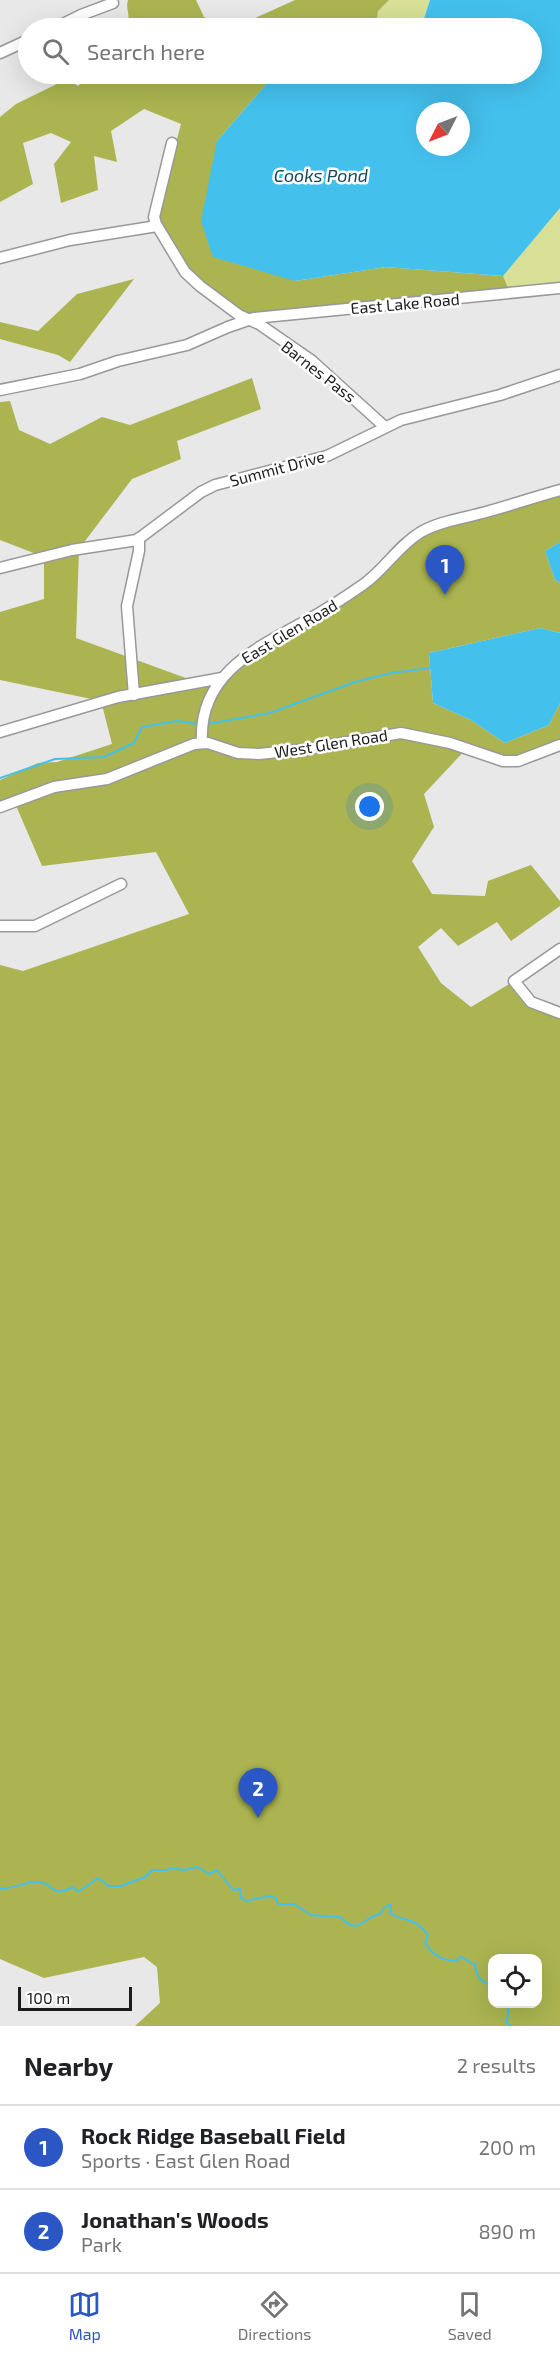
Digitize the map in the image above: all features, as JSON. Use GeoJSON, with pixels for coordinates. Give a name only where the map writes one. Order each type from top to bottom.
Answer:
{"type":"FeatureCollection","features":[{"type":"Feature","properties":{"kind":"street"},"geometry":{"type":"LineString","coordinates":[[75,18],[112,3]]}},
{"type":"Feature","properties":{"kind":"street"},"geometry":{"type":"LineString","coordinates":[[0,52],[18,44]]}},
{"type":"Feature","properties":{"kind":"street"},"geometry":{"type":"LineString","coordinates":[[0,258],[70,240],[157,226],[154,217],[172,144]]}},
{"type":"Feature","properties":{"kind":"street","name":"Barnes Pass"},"geometry":{"type":"LineString","coordinates":[[157,226],[185,273],[216,298],[311,360],[385,427]]}},
{"type":"Feature","properties":{"kind":"street","name":"East Lake Road"},"geometry":{"type":"LineString","coordinates":[[0,390],[80,374],[118,361],[187,345],[250,320],[273,315],[560,288]]}},
{"type":"Feature","properties":{"kind":"street","name":"Summit Drive"},"geometry":{"type":"LineString","coordinates":[[0,568],[72,550],[139,538],[201,492],[215,485],[242,476],[327,456],[401,420],[500,395],[560,375]]}},
{"type":"Feature","properties":{"kind":"street","name":"East Glen Road"},"geometry":{"type":"LineString","coordinates":[[222,678],[235,664],[258,647],[325,610],[366,583],[406,544],[422,532],[442,523],[560,490]]}},
{"type":"Feature","properties":{"kind":"street"},"geometry":{"type":"LineString","coordinates":[[134,695],[127,606],[139,550],[139,538]]}},
{"type":"Feature","properties":{"kind":"street"},"geometry":{"type":"LineString","coordinates":[[0,732],[84,706],[222,678]]}},
{"type":"Feature","properties":{"kind":"street"},"geometry":{"type":"LineString","coordinates":[[0,807],[54,787],[106,779],[194,744],[202,738],[202,720],[222,678]]}},
{"type":"Feature","properties":{"kind":"street","name":"West Glen Road"},"geometry":{"type":"LineString","coordinates":[[202,738],[208,743],[238,753],[259,754],[307,749],[401,733],[450,743],[503,761],[528,759],[560,745]]}},
{"type":"Feature","properties":{"kind":"street"},"geometry":{"type":"LineString","coordinates":[[0,927],[35,926],[105,894],[121,884]]}},
{"type":"Feature","properties":{"kind":"street"},"geometry":{"type":"LineString","coordinates":[[560,949],[514,981],[531,1002],[560,1013]]}},
{"type":"Feature","properties":{"kind":"green space"},"geometry":{"type":"Polygon","coordinates":[[[128,0],[196,0],[207,18],[129,18],[128,0]]]}},
{"type":"Feature","properties":{"kind":"green space"},"geometry":{"type":"Polygon","coordinates":[[[295,0],[389,0],[378,11],[377,18],[255,18],[295,0]]]}},
{"type":"Feature","properties":{"kind":"green space"},"geometry":{"type":"Polygon","coordinates":[[[389,0],[430,0],[424,18],[377,18],[378,11],[389,0]]]}},
{"type":"Feature","properties":{"kind":"green space"},"geometry":{"type":"Polygon","coordinates":[[[57,84],[78,86],[80,84],[266,84],[217,141],[295,281],[386,267],[503,276],[509,290],[245,316],[187,276],[155,221],[181,124],[144,109],[111,131],[117,162],[94,156],[98,190],[61,203],[54,164],[71,142],[51,133],[23,143],[33,184],[0,202],[0,117],[16,104],[57,84]]]}},
{"type":"Feature","properties":{"kind":"green space"},"geometry":{"type":"Polygon","coordinates":[[[560,208],[560,286],[509,290],[503,276],[560,208]]]}},
{"type":"Feature","properties":{"kind":"green space"},"geometry":{"type":"Polygon","coordinates":[[[134,279],[70,362],[58,355],[0,339],[0,322],[38,331],[77,294],[134,279]]]}},
{"type":"Feature","properties":{"kind":"green space"},"geometry":{"type":"Polygon","coordinates":[[[252,378],[261,409],[177,441],[181,459],[132,479],[79,549],[76,638],[205,685],[356,590],[421,530],[560,486],[560,542],[545,551],[555,580],[560,583],[560,633],[540,628],[429,653],[433,703],[471,720],[505,743],[549,725],[560,703],[560,739],[521,760],[469,746],[424,794],[434,827],[412,861],[432,894],[485,896],[488,881],[531,865],[560,901],[560,906],[511,941],[497,922],[458,946],[441,928],[418,947],[441,983],[471,1007],[511,983],[560,1013],[560,2026],[135,2026],[160,2003],[157,1967],[144,1957],[44,1978],[0,1959],[0,965],[23,971],[189,914],[156,852],[42,866],[14,801],[0,806],[0,780],[38,763],[57,762],[112,744],[101,701],[0,680],[0,612],[44,599],[44,557],[0,540],[0,402],[10,401],[19,430],[50,444],[102,417],[130,425],[252,378]]]}},
{"type":"Feature","properties":{"kind":"water","name":"Cooks Pond"},"geometry":{"type":"Polygon","coordinates":[[[430,0],[560,0],[560,208],[503,276],[386,267],[295,281],[213,257],[201,221],[217,141],[266,84],[542,84],[542,18],[424,18],[430,0]]]}},
{"type":"Feature","properties":{"kind":"water"},"geometry":{"type":"Polygon","coordinates":[[[560,542],[560,583],[555,580],[545,551],[560,542]]]}},
{"type":"Feature","properties":{"kind":"water"},"geometry":{"type":"Polygon","coordinates":[[[540,628],[560,633],[560,703],[549,725],[505,743],[471,720],[433,703],[429,653],[540,628]]]}},
{"type":"Feature","properties":{"kind":"waterway"},"geometry":{"type":"LineString","coordinates":[[207,724],[270,713],[355,682],[391,673],[430,668]]}},
{"type":"Feature","properties":{"kind":"waterway"},"geometry":{"type":"LineString","coordinates":[[0,778],[55,759],[104,757],[134,743],[142,727],[177,721],[198,724]]}},
{"type":"Feature","properties":{"kind":"waterway"},"geometry":{"type":"LineString","coordinates":[[0,1889],[38,1882],[56,1891],[73,1887],[78,1892],[98,1878],[109,1886],[121,1886],[145,1877],[152,1870],[173,1868],[183,1870],[198,1867],[209,1874],[217,1870],[233,1890],[240,1889],[241,1898],[246,1901],[269,1896],[276,1898],[278,1904],[294,1904],[311,1915],[340,1917],[347,1923],[357,1926],[380,1914],[391,1904],[390,1913],[415,1923],[424,1930],[428,1935],[425,1943],[434,1954],[451,1961],[456,1961],[460,1957],[475,1964],[479,1977],[488,1984]]}},
{"type":"Feature","properties":{"kind":"waterway"},"geometry":{"type":"LineString","coordinates":[[507,2008],[509,2011],[506,2023],[511,2026]]}},
{"type":"Feature","properties":{"kind":"place","name":"Rock Ridge Baseball Field"},"geometry":{"type":"Point","coordinates":[445,595]}},
{"type":"Feature","properties":{"kind":"place","name":"Jonathan's Woods"},"geometry":{"type":"Point","coordinates":[258,1818]}}]}
